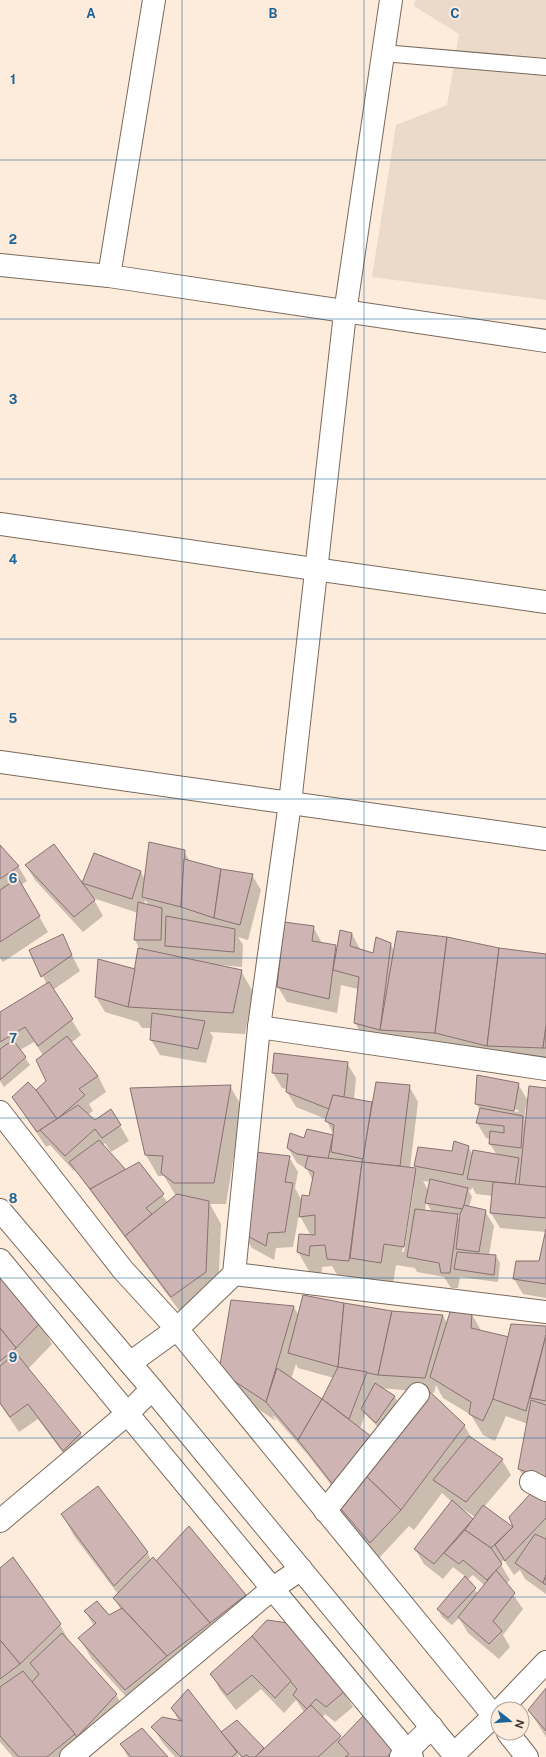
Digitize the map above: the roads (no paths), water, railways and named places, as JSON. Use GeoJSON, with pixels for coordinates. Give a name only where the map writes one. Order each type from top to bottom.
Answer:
{"type":"FeatureCollection","features":[{"type":"Feature","properties":{"kind":"street"},"geometry":{"type":"LineString","coordinates":[[109,276],[154,0]]}},
{"type":"Feature","properties":{"kind":"street"},"geometry":{"type":"LineString","coordinates":[[130,1363],[177,1329],[234,1274],[259,1027],[290,803],[315,569],[345,313],[391,0]]}},
{"type":"Feature","properties":{"kind":"street"},"geometry":{"type":"LineString","coordinates":[[0,265],[109,276],[345,313],[546,341]]}},
{"type":"Feature","properties":{"kind":"street"},"geometry":{"type":"LineString","coordinates":[[0,524],[546,602]]}},
{"type":"Feature","properties":{"kind":"street"},"geometry":{"type":"LineString","coordinates":[[0,762],[546,839]]}},
{"type":"Feature","properties":{"kind":"street"},"geometry":{"type":"LineString","coordinates":[[259,1027],[546,1069]]}},
{"type":"Feature","properties":{"kind":"street"},"geometry":{"type":"LineString","coordinates":[[0,1112],[123,1270],[177,1329],[325,1511],[490,1706]]}},
{"type":"Feature","properties":{"kind":"street"},"geometry":{"type":"LineString","coordinates":[[0,1210],[152,1389],[455,1756],[490,1723]]}},
{"type":"Feature","properties":{"kind":"street"},"geometry":{"type":"LineString","coordinates":[[0,1260],[407,1755],[432,1727]]}},
{"type":"Feature","properties":{"kind":"street"},"geometry":{"type":"LineString","coordinates":[[234,1274],[546,1312]]}},
{"type":"Feature","properties":{"kind":"street"},"geometry":{"type":"LineString","coordinates":[[0,1521],[127,1414],[152,1389]]}},
{"type":"Feature","properties":{"kind":"street"},"geometry":{"type":"LineString","coordinates":[[325,1511],[418,1394]]}},
{"type":"Feature","properties":{"kind":"street"},"geometry":{"type":"LineString","coordinates":[[71,1757],[272,1589],[301,1569]]}},
{"type":"Feature","properties":{"kind":"street"},"geometry":{"type":"LineString","coordinates":[[511,1701],[546,1662]]}},
{"type":"Feature","properties":{"kind":"street"},"geometry":{"type":"LineString","coordinates":[[514,1741],[527,1757]]}},
{"type":"Feature","properties":{"kind":"lane"},"geometry":{"type":"LineString","coordinates":[[383,53],[546,68]]}}]}
